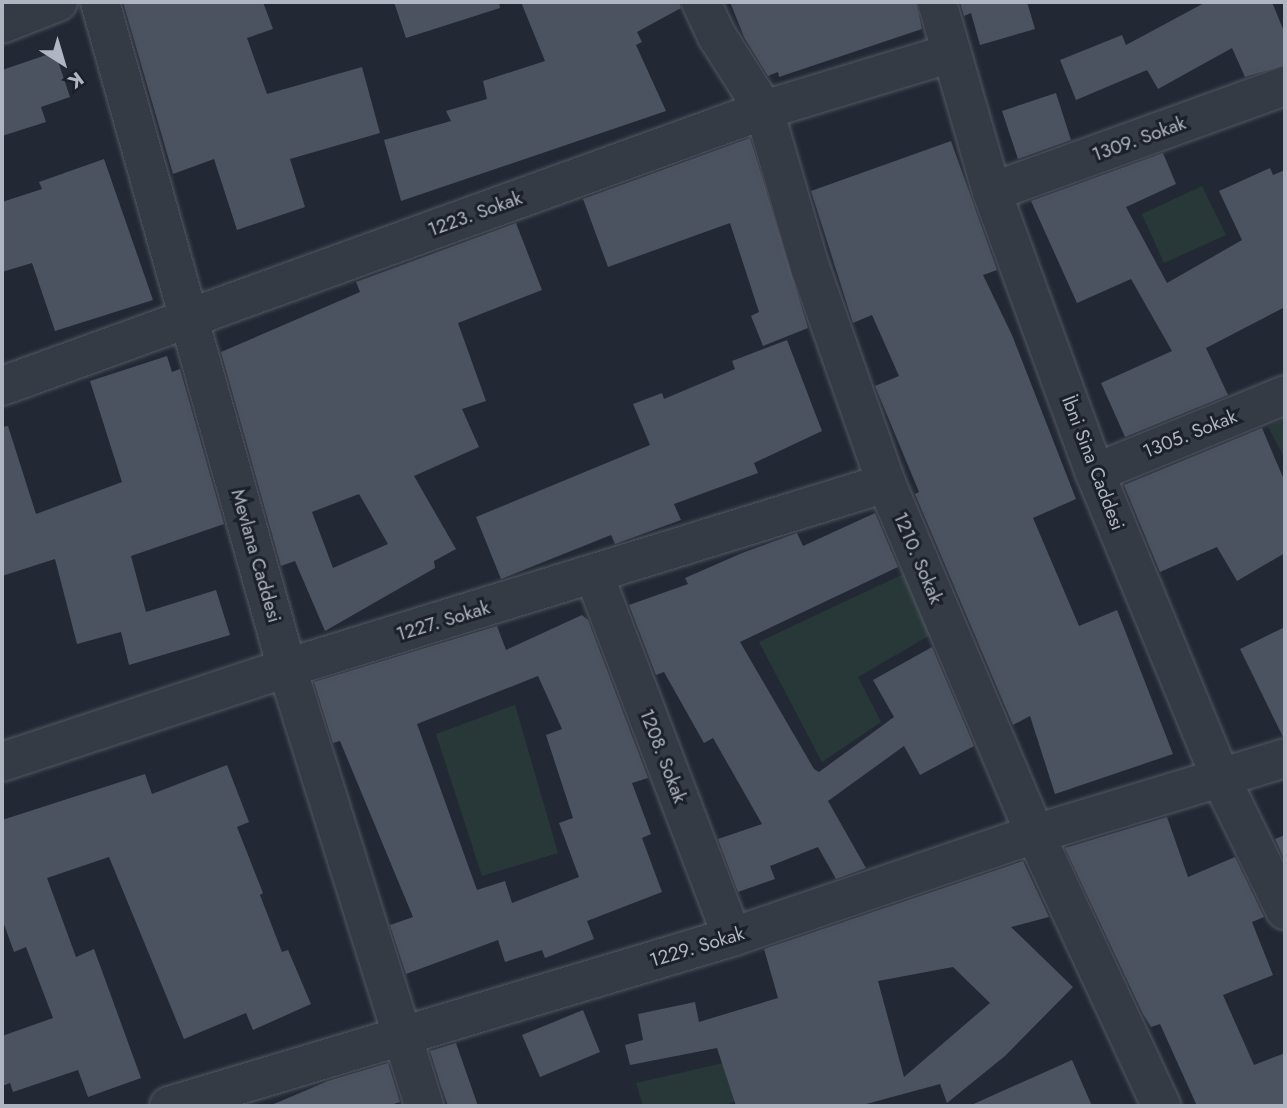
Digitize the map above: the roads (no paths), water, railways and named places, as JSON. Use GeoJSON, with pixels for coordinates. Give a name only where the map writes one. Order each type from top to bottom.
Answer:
{"type":"FeatureCollection","features":[{"type":"Feature","properties":{"kind":"street"},"geometry":{"type":"LineString","coordinates":[[2,24],[58,2]]}},
{"type":"Feature","properties":{"kind":"street","name":"Mevlana Caddesi"},"geometry":{"type":"LineString","coordinates":[[100,2],[287,668],[399,1034],[424,1106]]}},
{"type":"Feature","properties":{"kind":"street","name":"1210. Sokak"},"geometry":{"type":"LineString","coordinates":[[701,2],[717,36],[764,110],[810,267],[886,482],[1035,834],[1161,1106]]}},
{"type":"Feature","properties":{"kind":"street","name":"İbni Sina Caddesi"},"geometry":{"type":"LineString","coordinates":[[937,2],[992,192],[1096,472],[1221,779],[1285,910]]}},
{"type":"Feature","properties":{"kind":"street","name":"1223. Sokak"},"geometry":{"type":"LineString","coordinates":[[2,386],[764,110],[952,53]]}},
{"type":"Feature","properties":{"kind":"street","name":"1309. Sokak"},"geometry":{"type":"LineString","coordinates":[[992,192],[1285,86]]}},
{"type":"Feature","properties":{"kind":"street","name":"1305. Sokak"},"geometry":{"type":"LineString","coordinates":[[1096,472],[1285,395]]}},
{"type":"Feature","properties":{"kind":"street","name":"1227. Sokak"},"geometry":{"type":"LineString","coordinates":[[2,762],[287,668],[594,575],[886,482]]}},
{"type":"Feature","properties":{"kind":"street","name":"1208. Sokak"},"geometry":{"type":"LineString","coordinates":[[594,575],[732,937]]}},
{"type":"Feature","properties":{"kind":"street","name":"1229. Sokak"},"geometry":{"type":"LineString","coordinates":[[169,1106],[399,1034],[732,937],[1035,834],[1285,758]]}}]}
